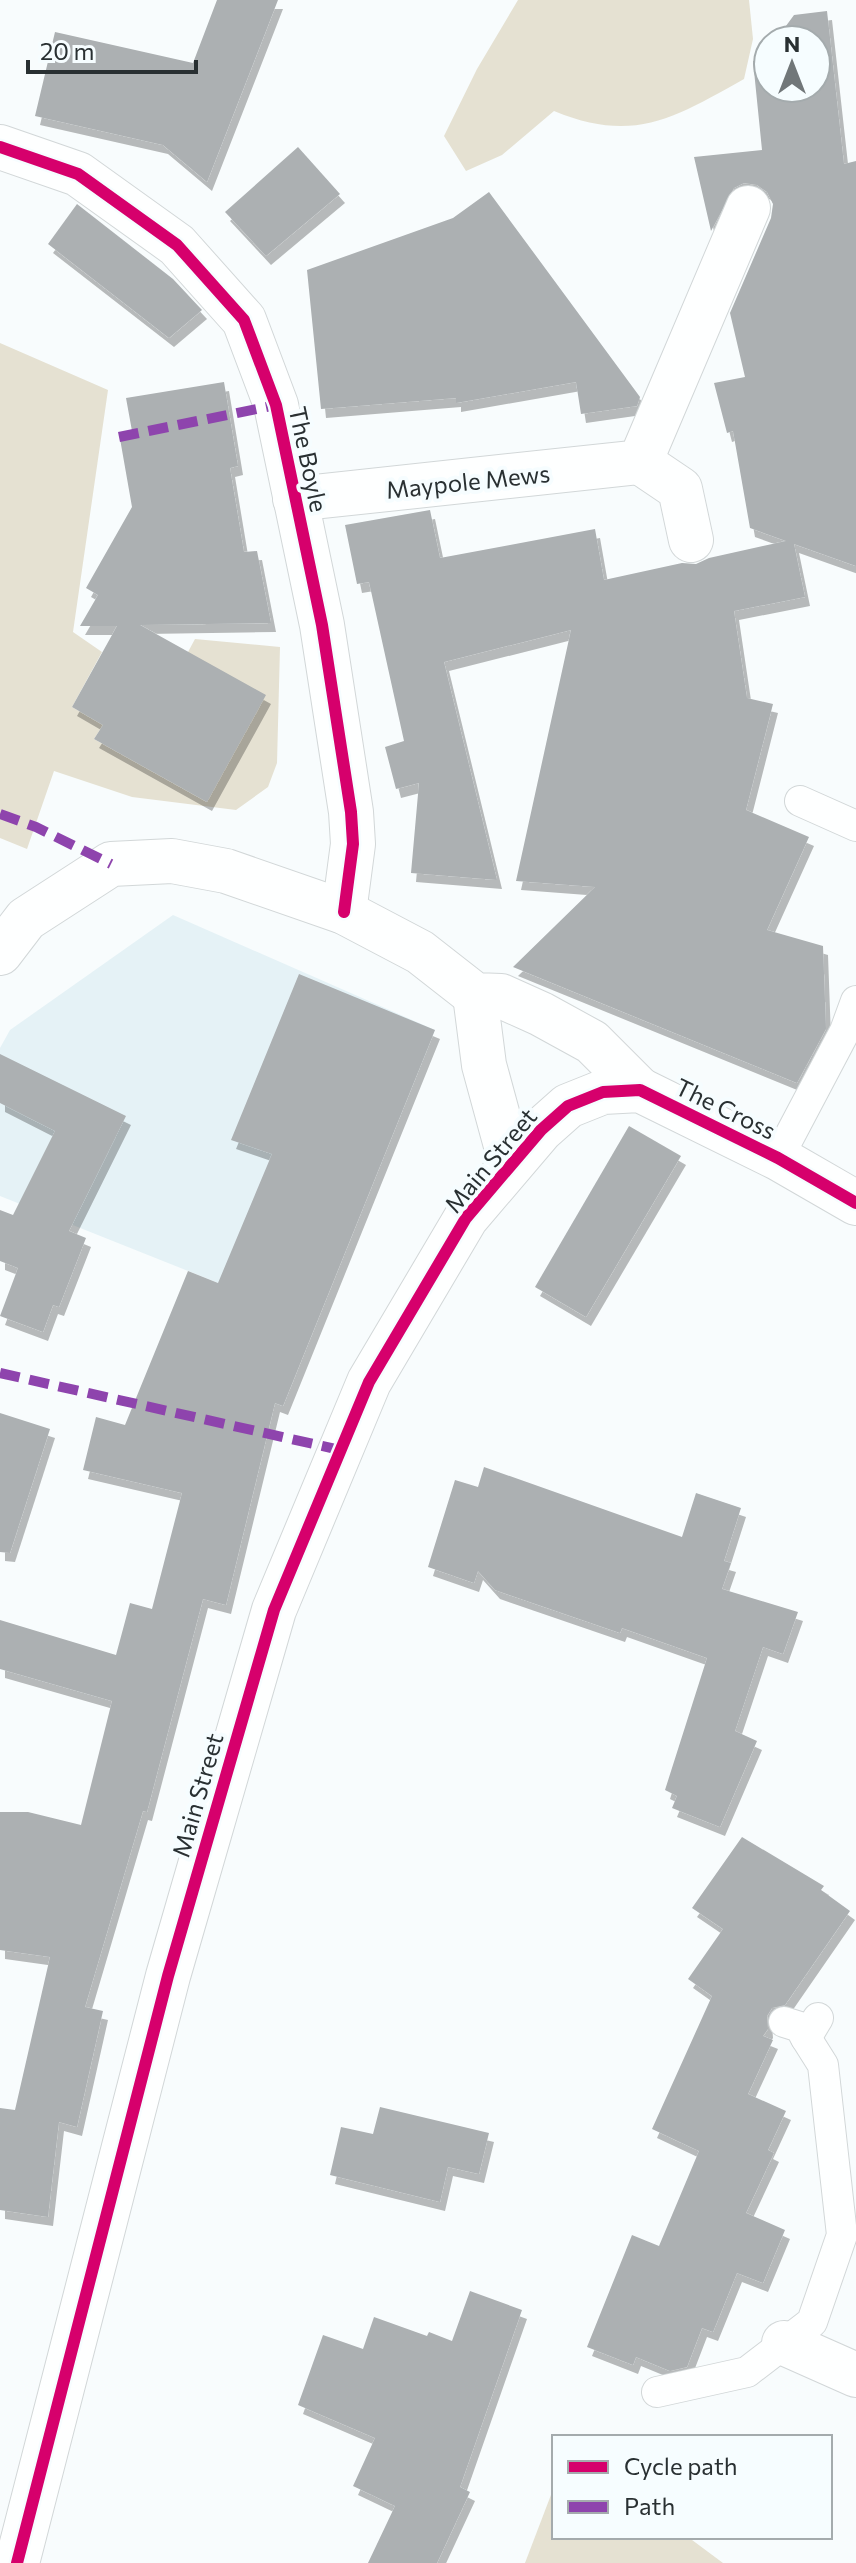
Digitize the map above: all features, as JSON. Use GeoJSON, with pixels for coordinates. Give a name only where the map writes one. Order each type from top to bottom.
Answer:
{"type":"FeatureCollection","features":[{"type":"Feature","properties":{"kind":"street","name":"The Boyle"},"geometry":{"type":"LineString","coordinates":[[0,147],[78,174],[177,245],[244,320],[276,405],[322,625],[348,781],[353,844],[344,912]]}},
{"type":"Feature","properties":{"kind":"street"},"geometry":{"type":"LineString","coordinates":[[691,540],[680,489],[640,462],[748,208]]}},
{"type":"Feature","properties":{"kind":"street","name":"Maypole Mews"},"geometry":{"type":"LineString","coordinates":[[295,499],[640,462]]}},
{"type":"Feature","properties":{"kind":"street","name":"The Cross"},"geometry":{"type":"LineString","coordinates":[[0,953],[26,919],[111,864],[172,861],[226,871],[344,912],[420,952],[475,995],[501,996],[592,1042],[640,1090],[778,1158],[856,1203]]}},
{"type":"Feature","properties":{"kind":"street"},"geometry":{"type":"LineString","coordinates":[[475,995],[484,1065],[511,1164]]}},
{"type":"Feature","properties":{"kind":"street","name":"The Cross"},"geometry":{"type":"LineString","coordinates":[[568,1106],[603,1092],[640,1090]]}},
{"type":"Feature","properties":{"kind":"street","name":"Main Street"},"geometry":{"type":"LineString","coordinates":[[17,2563],[168,1976],[274,1610],[369,1382],[466,1218],[511,1164],[568,1106]]}},
{"type":"Feature","properties":{"kind":"street"},"geometry":{"type":"LineString","coordinates":[[784,2343],[856,2375]]}},
{"type":"Feature","properties":{"kind":"lane"},"geometry":{"type":"LineString","coordinates":[[800,801],[856,826]]}},
{"type":"Feature","properties":{"kind":"lane"},"geometry":{"type":"LineString","coordinates":[[778,1158],[845,1031],[856,1001]]}},
{"type":"Feature","properties":{"kind":"lane"},"geometry":{"type":"LineString","coordinates":[[657,2392],[747,2372],[812,2322],[842,2235],[823,2065],[803,2026]]}},
{"type":"Feature","properties":{"kind":"shaded area"},"geometry":{"type":"Polygon","coordinates":[[[518,0],[749,0],[752,43],[744,79],[674,115],[631,126],[582,121],[554,111],[502,155],[466,171],[444,136],[477,69],[518,0]]]}},
{"type":"Feature","properties":{"kind":"shaded area"},"geometry":{"type":"Polygon","coordinates":[[[0,343],[108,390],[73,632],[102,652],[72,707],[103,725],[94,739],[207,802],[188,652],[195,639],[280,647],[277,763],[268,787],[236,810],[132,797],[54,771],[27,849],[0,838],[0,343]]]}},
{"type":"Feature","properties":{"kind":"shaded area"},"geometry":{"type":"Polygon","coordinates":[[[173,915],[435,1030],[316,1322],[0,1196],[0,1048],[10,1030],[173,915]]]}},
{"type":"Feature","properties":{"kind":"shaded area"},"geometry":{"type":"Polygon","coordinates":[[[552,2492],[552,2539],[691,2539],[723,2563],[525,2563],[552,2492]]]}},
{"type":"Feature","properties":{"kind":"building"},"geometry":{"type":"Polygon","coordinates":[[[217,0],[278,0],[207,182],[163,145],[35,116],[55,32],[193,63],[217,0]]]}},
{"type":"Feature","properties":{"kind":"building"},"geometry":{"type":"Polygon","coordinates":[[[827,11],[828,24],[787,24],[794,15],[827,11]]]}},
{"type":"Feature","properties":{"kind":"building"},"geometry":{"type":"Polygon","coordinates":[[[832,56],[844,164],[856,161],[856,566],[794,544],[805,597],[734,611],[747,698],[773,704],[746,810],[809,837],[767,930],[823,946],[826,1029],[797,1083],[513,967],[595,887],[516,881],[571,630],[444,662],[497,880],[411,873],[419,783],[396,789],[385,747],[404,741],[369,582],[357,584],[345,525],[430,510],[440,558],[595,529],[604,580],[682,563],[696,564],[709,558],[786,541],[750,528],[733,431],[727,433],[714,383],[745,377],[730,313],[771,218],[773,204],[767,192],[757,185],[744,183],[734,188],[711,231],[694,157],[762,150],[757,104],[832,104],[832,56]]]}},
{"type":"Feature","properties":{"kind":"building"},"geometry":{"type":"Polygon","coordinates":[[[298,147],[340,194],[266,256],[225,212],[298,147]]]}},
{"type":"Feature","properties":{"kind":"building"},"geometry":{"type":"Polygon","coordinates":[[[489,192],[640,397],[637,406],[581,414],[576,382],[456,403],[456,398],[321,409],[307,270],[453,218],[489,192]]]}},
{"type":"Feature","properties":{"kind":"building"},"geometry":{"type":"Polygon","coordinates":[[[77,204],[173,279],[202,310],[169,338],[48,244],[77,204]]]}},
{"type":"Feature","properties":{"kind":"building"},"geometry":{"type":"Polygon","coordinates":[[[224,382],[238,466],[230,468],[244,552],[257,551],[271,623],[140,625],[266,695],[207,802],[94,739],[103,725],[72,707],[117,626],[80,626],[98,595],[86,588],[132,507],[119,433],[132,431],[126,398],[224,382]]]}},
{"type":"Feature","properties":{"kind":"building"},"geometry":{"type":"Polygon","coordinates":[[[299,974],[435,1030],[283,1406],[275,1403],[226,1605],[203,1599],[147,1812],[143,1811],[85,2007],[103,2011],[77,2127],[59,2122],[48,2217],[0,2210],[0,2108],[15,2110],[50,1957],[0,1950],[0,1812],[28,1812],[81,1825],[112,1701],[0,1669],[0,1620],[116,1655],[130,1603],[152,1609],[182,1493],[83,1470],[96,1417],[125,1425],[188,1271],[218,1283],[272,1154],[231,1140],[299,974]]]}},
{"type":"Feature","properties":{"kind":"building"},"geometry":{"type":"Polygon","coordinates":[[[0,1054],[126,1116],[69,1231],[86,1238],[59,1307],[53,1305],[43,1332],[0,1316],[18,1268],[0,1261],[0,1210],[13,1215],[55,1131],[0,1103],[0,1054]]]}},
{"type":"Feature","properties":{"kind":"building"},"geometry":{"type":"Polygon","coordinates":[[[629,1126],[681,1156],[586,1317],[535,1287],[629,1126]]]}},
{"type":"Feature","properties":{"kind":"building"},"geometry":{"type":"Polygon","coordinates":[[[0,1413],[50,1429],[10,1553],[0,1552],[0,1413]]]}},
{"type":"Feature","properties":{"kind":"building"},"geometry":{"type":"Polygon","coordinates":[[[484,1467],[682,1537],[696,1493],[741,1508],[724,1561],[731,1563],[722,1589],[798,1612],[783,1654],[763,1647],[735,1731],[757,1741],[720,1827],[672,1808],[677,1796],[665,1790],[707,1658],[622,1628],[620,1633],[495,1590],[478,1571],[474,1583],[428,1567],[455,1480],[478,1487],[484,1467]]]}},
{"type":"Feature","properties":{"kind":"building"},"geometry":{"type":"Polygon","coordinates":[[[742,1837],[824,1886],[821,1890],[850,1911],[785,2005],[772,2008],[767,2016],[768,2029],[763,2036],[773,2040],[748,2094],[786,2111],[768,2150],[774,2153],[746,2213],[785,2230],[763,2283],[737,2273],[713,2332],[702,2328],[687,2367],[670,2371],[636,2357],[633,2365],[587,2347],[632,2235],[659,2246],[699,2151],[652,2129],[712,1996],[688,1979],[723,1929],[692,1908],[742,1837]]]}},
{"type":"Feature","properties":{"kind":"building"},"geometry":{"type":"Polygon","coordinates":[[[380,2107],[489,2133],[479,2174],[448,2167],[440,2202],[330,2175],[341,2127],[373,2134],[380,2107]]]}},
{"type":"Feature","properties":{"kind":"building"},"geometry":{"type":"Polygon","coordinates":[[[470,2291],[522,2310],[460,2487],[470,2492],[437,2563],[368,2563],[395,2506],[353,2486],[375,2438],[298,2405],[323,2335],[363,2349],[374,2317],[427,2336],[429,2332],[452,2341],[470,2291]]]}},
{"type":"Feature","properties":{"kind":"marked path"},"geometry":{"type":"LineString","coordinates":[[119,437],[276,405]]}},
{"type":"Feature","properties":{"kind":"marked path"},"geometry":{"type":"LineString","coordinates":[[0,814],[36,827],[111,864]]}},
{"type":"Feature","properties":{"kind":"marked path"},"geometry":{"type":"LineString","coordinates":[[0,1373],[340,1450]]}},
{"type":"Feature","properties":{"kind":"cycle path"},"geometry":{"type":"LineString","coordinates":[[0,147],[78,174],[177,245],[244,320],[276,405],[322,625],[351,812],[353,844],[344,912]]}},
{"type":"Feature","properties":{"kind":"cycle path"},"geometry":{"type":"LineString","coordinates":[[17,2563],[168,1976],[274,1610],[369,1382],[466,1218],[541,1130],[568,1106],[603,1092],[640,1090],[778,1158],[856,1203]]}}]}
